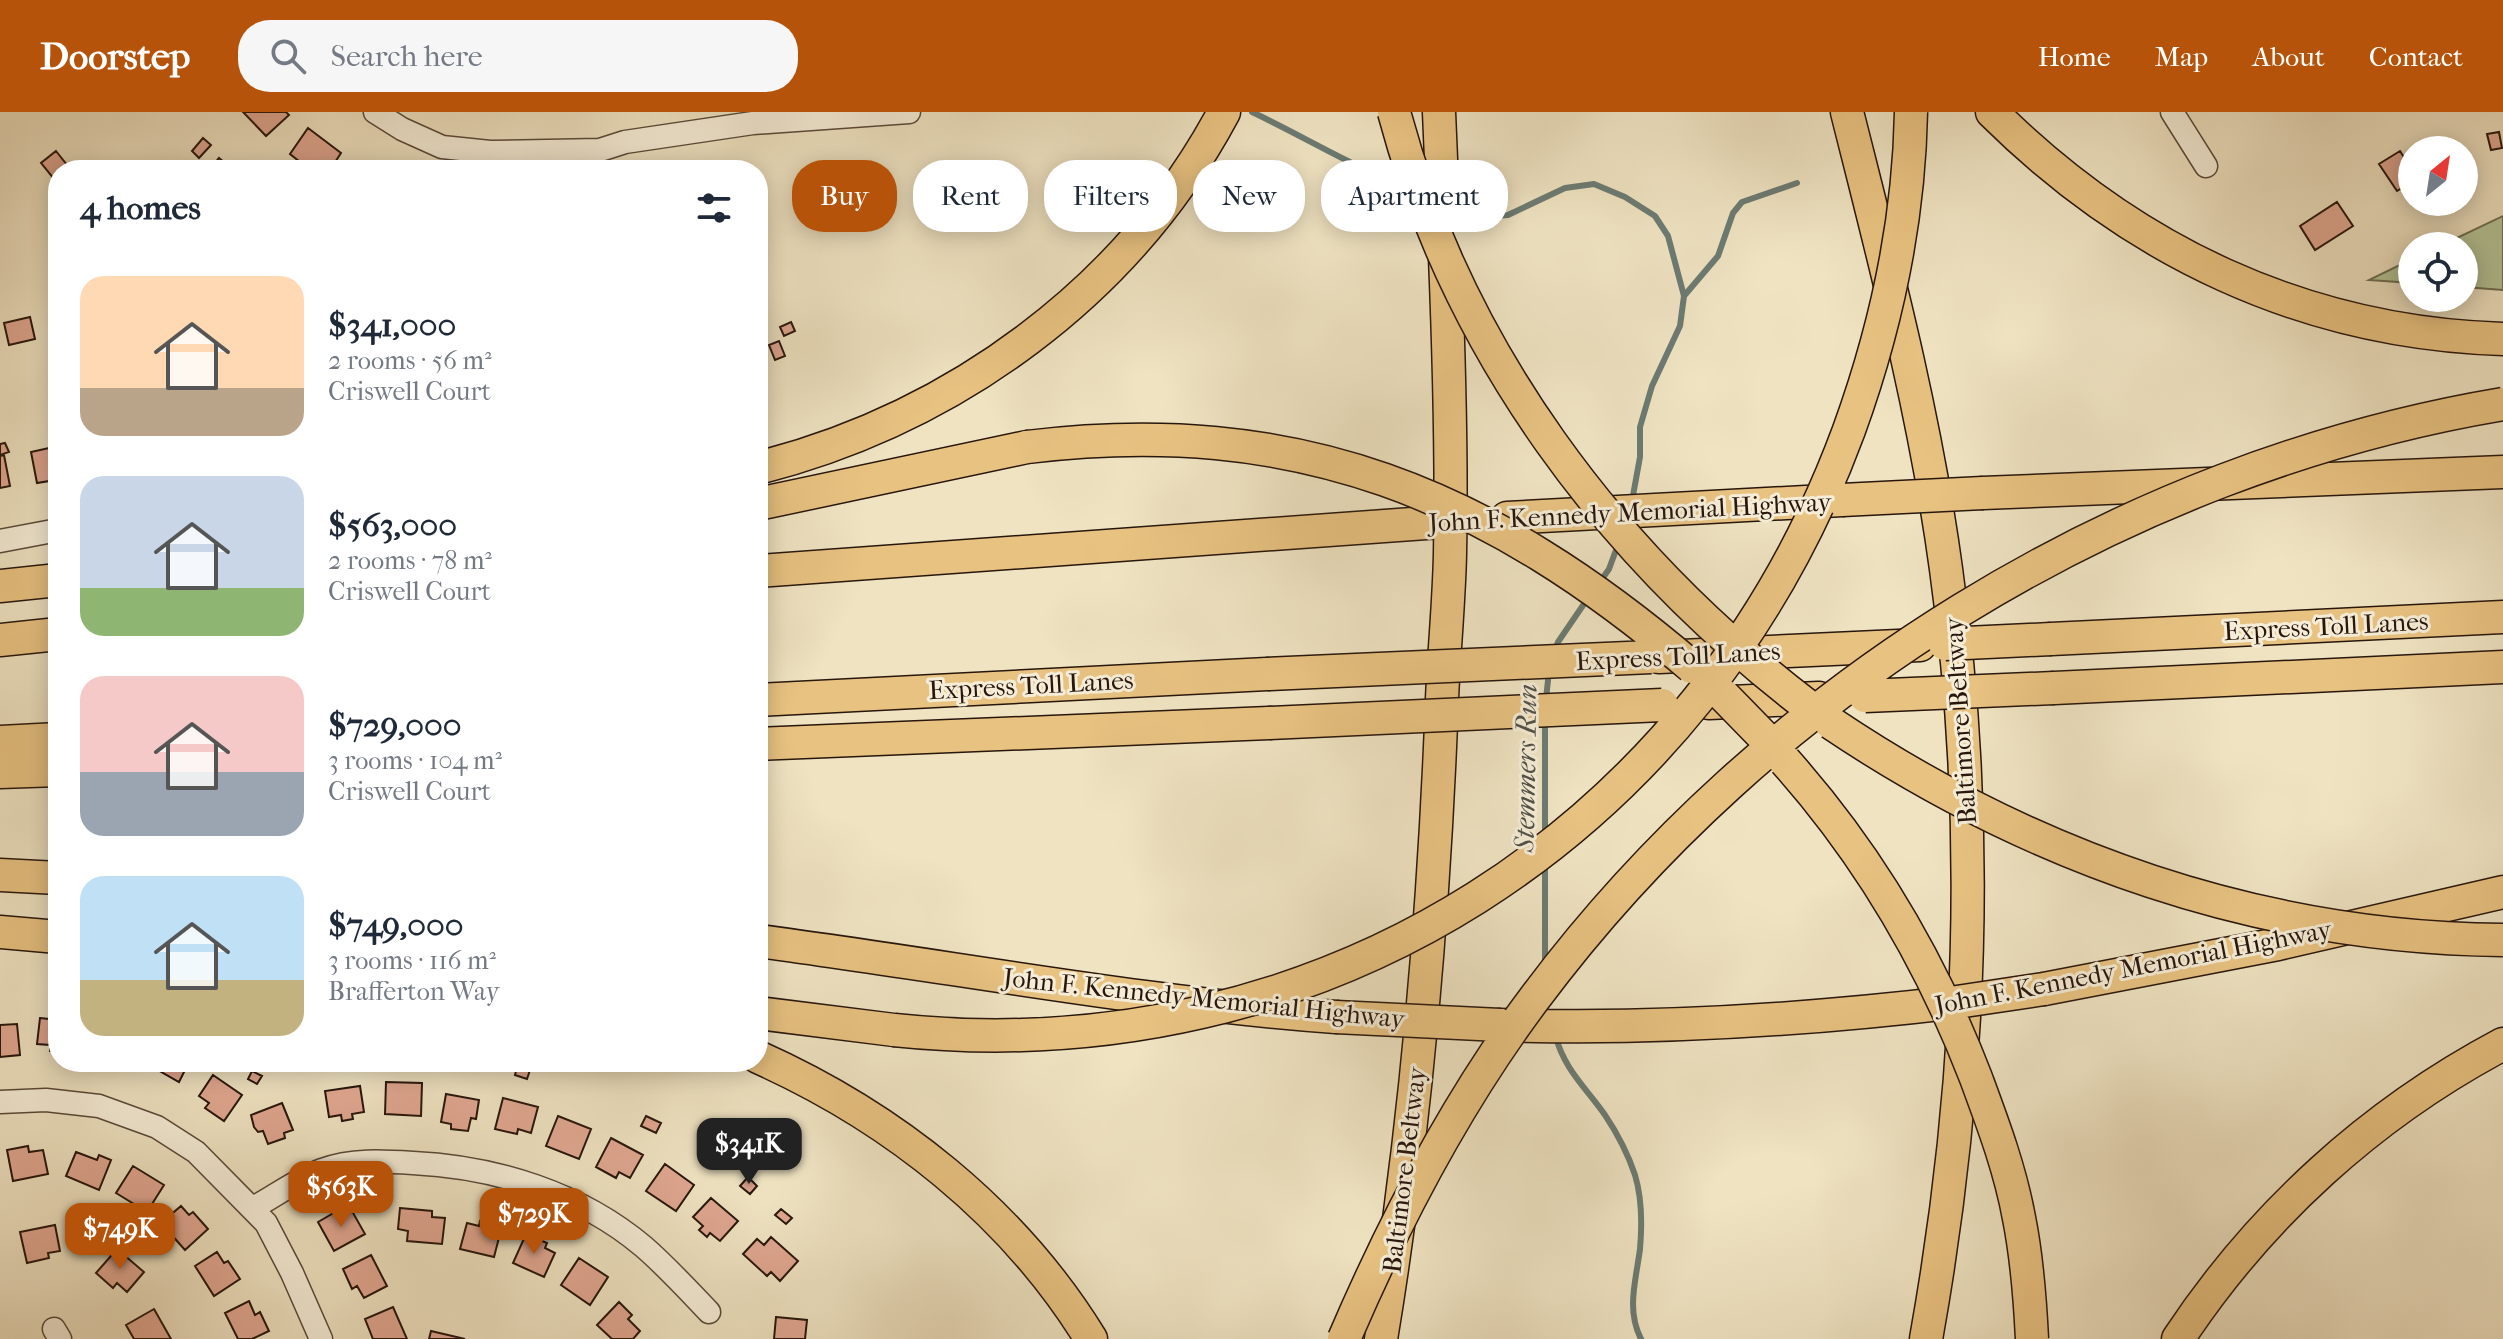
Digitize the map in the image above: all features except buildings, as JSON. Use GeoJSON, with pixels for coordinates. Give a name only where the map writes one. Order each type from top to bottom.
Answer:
{"type":"FeatureCollection","features":[{"type":"Feature","properties":{"kind":"highway"},"geometry":{"type":"LineString","coordinates":[[768,465],[822,450],[890,423],[956,389],[1014,351],[1069,307],[1120,257],[1198,157],[1224,112]]}},
{"type":"Feature","properties":{"kind":"highway"},"geometry":{"type":"LineString","coordinates":[[1394,112],[1422,199],[1457,281],[1523,401],[1558,453],[1609,520],[1652,569],[1719,633],[1805,704],[1894,764],[1979,811],[2037,838],[2140,877],[2249,910],[2308,923],[2413,936],[2503,940]]}},
{"type":"Feature","properties":{"kind":"highway","name":"Baltimore Beltway"},"geometry":{"type":"LineString","coordinates":[[1381,1339],[1404,1181],[1418,1054],[1437,817],[1450,554],[1451,391],[1439,112]]}},
{"type":"Feature","properties":{"kind":"highway","name":"Baltimore Beltway"},"geometry":{"type":"LineString","coordinates":[[1847,112],[1900,325],[1929,464],[1951,605],[1967,782],[1969,854],[1963,1044],[1951,1178],[1926,1339]]}},
{"type":"Feature","properties":{"kind":"highway"},"geometry":{"type":"LineString","coordinates":[[768,1014],[894,1030],[974,1036],[1083,1032],[1155,1022],[1258,996],[1325,974],[1422,930],[1514,873],[1600,804],[1662,742],[1724,667],[1764,609],[1816,513],[1866,383],[1885,313],[1904,207],[1911,112]]}},
{"type":"Feature","properties":{"kind":"highway"},"geometry":{"type":"LineString","coordinates":[[1992,112],[2024,145],[2073,186],[2130,226],[2215,272],[2275,297],[2336,316],[2427,333],[2503,339]]}},
{"type":"Feature","properties":{"kind":"highway"},"geometry":{"type":"LineString","coordinates":[[1344,1339],[1390,1238],[1457,1112],[1533,1000],[1647,864],[1713,799],[1790,732],[1871,671],[1929,633],[2025,574],[2110,530],[2182,498],[2320,448],[2404,425],[2503,404]]}},
{"type":"Feature","properties":{"kind":"highway"},"geometry":{"type":"LineString","coordinates":[[768,502],[1027,447],[1108,439],[1184,439],[1301,455],[1375,475],[1459,508],[1537,551],[1634,618],[1743,715],[1826,809],[1887,896],[1925,963],[1998,1135],[2026,1256],[2032,1339]]}},
{"type":"Feature","properties":{"kind":"highway","name":"John F. Kennedy Memorial Highway"},"geometry":{"type":"LineString","coordinates":[[768,570],[1305,531],[1983,493],[2503,472]]}},
{"type":"Feature","properties":{"kind":"highway"},"geometry":{"type":"LineString","coordinates":[[0,586],[48,581]]}},
{"type":"Feature","properties":{"kind":"highway","name":"Express Toll Lanes"},"geometry":{"type":"LineString","coordinates":[[768,699],[2503,617]]}},
{"type":"Feature","properties":{"kind":"highway"},"geometry":{"type":"LineString","coordinates":[[0,640],[48,634]]}},
{"type":"Feature","properties":{"kind":"highway","name":"Express Toll Lanes"},"geometry":{"type":"LineString","coordinates":[[768,744],[2503,667]]}},
{"type":"Feature","properties":{"kind":"highway"},"geometry":{"type":"LineString","coordinates":[[0,742],[48,740]]}},
{"type":"Feature","properties":{"kind":"highway"},"geometry":{"type":"LineString","coordinates":[[0,772],[48,770]]}},
{"type":"Feature","properties":{"kind":"highway"},"geometry":{"type":"LineString","coordinates":[[0,875],[48,877]]}},
{"type":"Feature","properties":{"kind":"highway","name":"John F. Kennedy Memorial Highway"},"geometry":{"type":"LineString","coordinates":[[768,942],[1107,991],[1336,1017],[1537,1026],[1742,1022],[1866,1013],[2044,989],[2278,944],[2503,892]]}},
{"type":"Feature","properties":{"kind":"highway"},"geometry":{"type":"LineString","coordinates":[[0,932],[48,936]]}},
{"type":"Feature","properties":{"kind":"highway"},"geometry":{"type":"LineString","coordinates":[[2178,1339],[2241,1253],[2325,1167],[2414,1097],[2503,1044]]}},
{"type":"Feature","properties":{"kind":"highway"},"geometry":{"type":"LineString","coordinates":[[768,1062],[838,1097],[931,1161],[1018,1243],[1064,1299],[1091,1339]]}},
{"type":"Feature","properties":{"kind":"street"},"geometry":{"type":"LineString","coordinates":[[375,112],[428,141],[452,149],[600,160],[625,142],[753,123],[909,112]]}},
{"type":"Feature","properties":{"kind":"street"},"geometry":{"type":"LineString","coordinates":[[2172,112],[2206,166]]}},
{"type":"Feature","properties":{"kind":"street"},"geometry":{"type":"LineString","coordinates":[[0,541],[48,532]]}},
{"type":"Feature","properties":{"kind":"street"},"geometry":{"type":"LineString","coordinates":[[0,1102],[71,1101],[99,1106],[157,1127],[196,1152],[253,1208],[277,1242],[321,1339]]}},
{"type":"Feature","properties":{"kind":"street"},"geometry":{"type":"LineString","coordinates":[[253,1208],[322,1170],[358,1162],[429,1163],[470,1168],[534,1185],[611,1222],[643,1246],[709,1312]]}},
{"type":"Feature","properties":{"kind":"green space"},"geometry":{"type":"Polygon","coordinates":[[[2503,216],[2503,290],[2478,288],[2478,232],[2469,232],[2503,216]]]}},
{"type":"Feature","properties":{"kind":"green space"},"geometry":{"type":"Polygon","coordinates":[[[2398,266],[2398,282],[2369,280],[2398,266]]]}},
{"type":"Feature","properties":{"kind":"waterway","name":"Stemmers Run"},"geometry":{"type":"LineString","coordinates":[[1252,112],[1346,160]]}},
{"type":"Feature","properties":{"kind":"waterway"},"geometry":{"type":"LineString","coordinates":[[1684,296],[1718,256],[1733,213],[1742,202],[1797,183]]}},
{"type":"Feature","properties":{"kind":"waterway","name":"Stemmers Run"},"geometry":{"type":"LineString","coordinates":[[1508,215],[1565,188],[1594,184],[1625,197],[1655,216],[1668,236],[1684,296],[1680,326],[1652,386],[1640,427],[1640,457],[1632,501]]}},
{"type":"Feature","properties":{"kind":"waterway","name":"Stemmers Run"},"geometry":{"type":"LineString","coordinates":[[1600,582],[1609,569],[1619,542]]}},
{"type":"Feature","properties":{"kind":"waterway","name":"Stemmers Run"},"geometry":{"type":"LineString","coordinates":[[1554,652],[1588,598]]}},
{"type":"Feature","properties":{"kind":"waterway","name":"Stemmers Run"},"geometry":{"type":"LineString","coordinates":[[1546,699],[1549,671]]}},
{"type":"Feature","properties":{"kind":"waterway","name":"Stemmers Run"},"geometry":{"type":"LineString","coordinates":[[1545,718],[1545,831]]}},
{"type":"Feature","properties":{"kind":"waterway","name":"Stemmers Run"},"geometry":{"type":"LineString","coordinates":[[1545,858],[1545,967]]}},
{"type":"Feature","properties":{"kind":"waterway","name":"Stemmers Run"},"geometry":{"type":"LineString","coordinates":[[1556,1037],[1570,1069],[1614,1129],[1635,1175],[1641,1231],[1633,1306],[1641,1339]]}}]}
